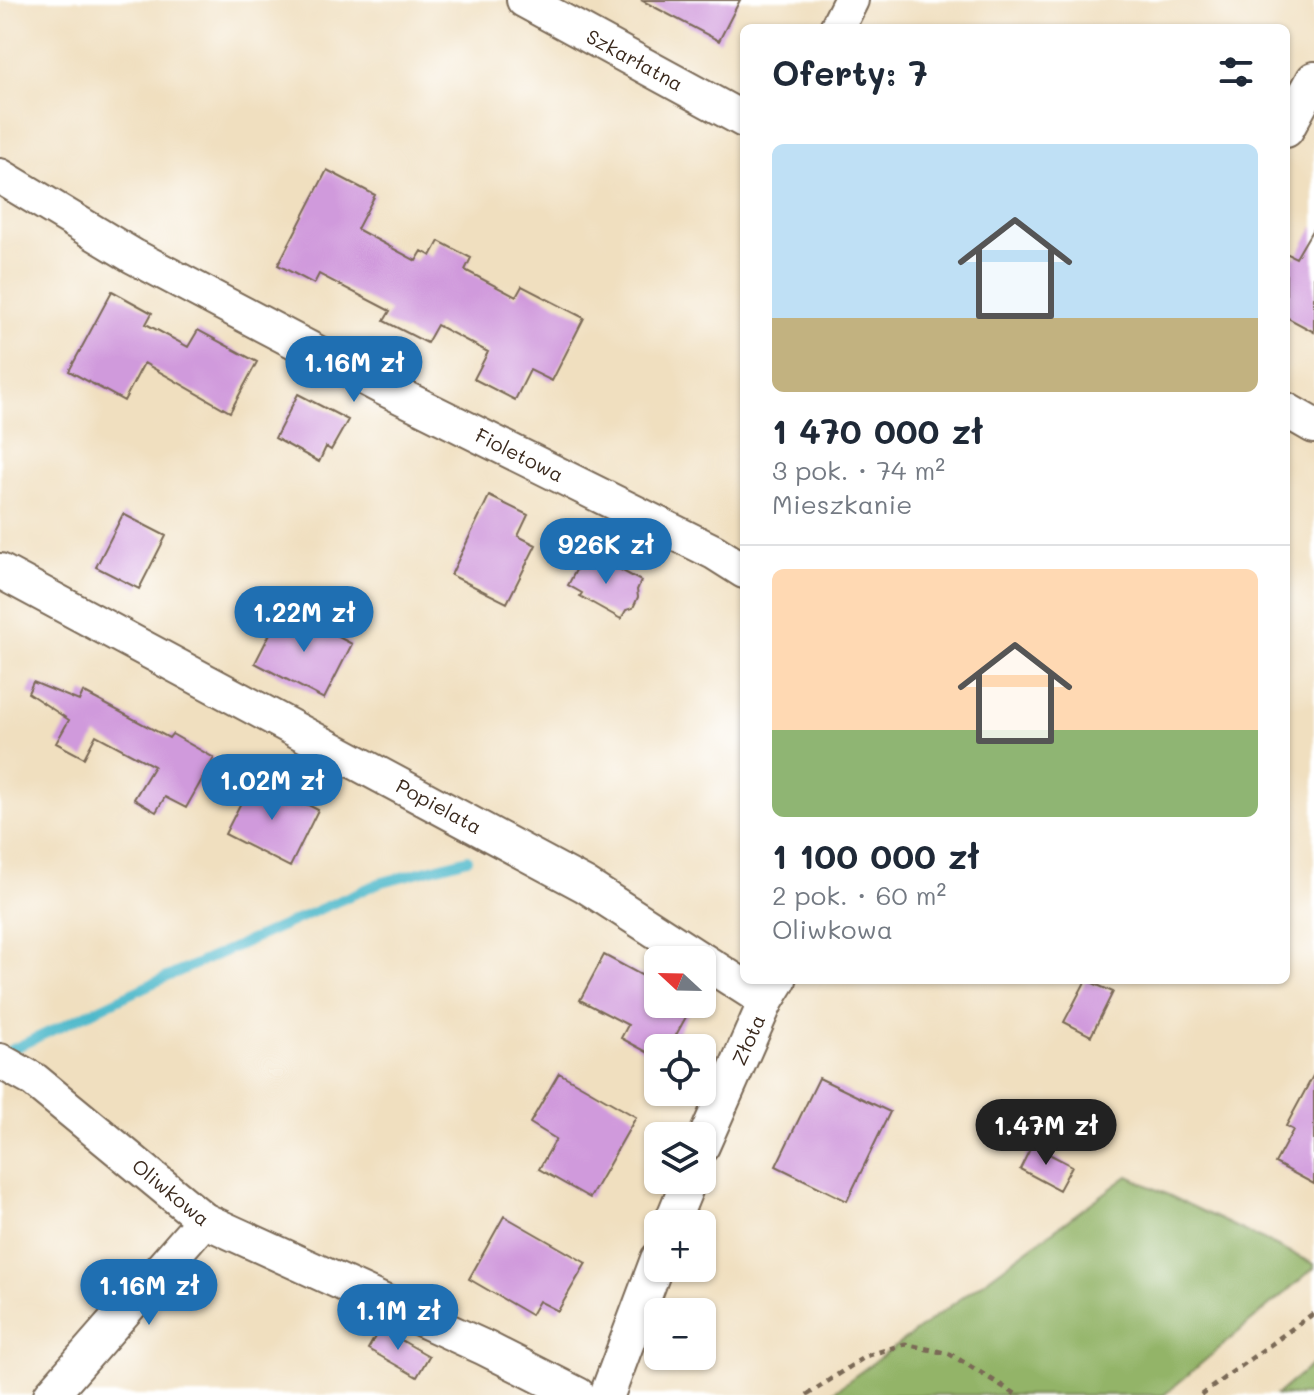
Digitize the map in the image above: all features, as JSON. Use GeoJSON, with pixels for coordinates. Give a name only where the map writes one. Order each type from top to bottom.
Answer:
{"type":"FeatureCollection","features":[{"type":"Feature","properties":{"kind":"street","name":"Szkarłatna"},"geometry":{"type":"LineString","coordinates":[[524,0],[740,118]]}},
{"type":"Feature","properties":{"kind":"street"},"geometry":{"type":"LineString","coordinates":[[839,24],[851,0]]}},
{"type":"Feature","properties":{"kind":"street"},"geometry":{"type":"LineString","coordinates":[[1290,123],[1314,79]]}},
{"type":"Feature","properties":{"kind":"street","name":"Fioletowa"},"geometry":{"type":"LineString","coordinates":[[0,176],[133,256],[382,387],[714,552],[740,568]]}},
{"type":"Feature","properties":{"kind":"street"},"geometry":{"type":"LineString","coordinates":[[1290,412],[1314,426]]}},
{"type":"Feature","properties":{"kind":"street","name":"Popielata"},"geometry":{"type":"LineString","coordinates":[[0,571],[585,885],[680,946]]}},
{"type":"Feature","properties":{"kind":"street","name":"Popielata"},"geometry":{"type":"LineString","coordinates":[[716,966],[740,977]]}},
{"type":"Feature","properties":{"kind":"street","name":"Złota"},"geometry":{"type":"LineString","coordinates":[[713,1122],[773,991]]}},
{"type":"Feature","properties":{"kind":"street","name":"Oliwkowa"},"geometry":{"type":"LineString","coordinates":[[3,1063],[34,1080],[204,1220],[485,1348],[578,1395]]}},
{"type":"Feature","properties":{"kind":"street"},"geometry":{"type":"LineString","coordinates":[[51,1395],[204,1220]]}},
{"type":"Feature","properties":{"kind":"street"},"geometry":{"type":"LineString","coordinates":[[607,1395],[649,1282]]}},
{"type":"Feature","properties":{"kind":"path"},"geometry":{"type":"LineString","coordinates":[[1201,1395],[1314,1313]]}},
{"type":"Feature","properties":{"kind":"path"},"geometry":{"type":"LineString","coordinates":[[807,1395],[866,1356],[905,1344],[950,1354],[1017,1395]]}},
{"type":"Feature","properties":{"kind":"green space"},"geometry":{"type":"Polygon","coordinates":[[[1128,1176],[1314,1264],[1314,1268],[1164,1395],[829,1395],[1128,1176]]]}},
{"type":"Feature","properties":{"kind":"green space"},"geometry":{"type":"Polygon","coordinates":[[[1314,1363],[1314,1395],[1276,1395],[1314,1363]]]}},
{"type":"Feature","properties":{"kind":"building"},"geometry":{"type":"Polygon","coordinates":[[[641,0],[740,0],[719,41],[641,0]]]}},
{"type":"Feature","properties":{"kind":"building"},"geometry":{"type":"Polygon","coordinates":[[[327,170],[375,195],[357,229],[416,261],[422,251],[431,256],[439,241],[471,258],[465,270],[516,297],[522,286],[584,318],[552,381],[530,370],[515,400],[474,379],[488,352],[437,325],[427,343],[384,321],[390,311],[319,274],[314,284],[278,265],[327,170]]]}},
{"type":"Feature","properties":{"kind":"building"},"geometry":{"type":"Polygon","coordinates":[[[1314,227],[1314,332],[1290,319],[1290,255],[1296,258],[1314,227]]]}},
{"type":"Feature","properties":{"kind":"building"},"geometry":{"type":"Polygon","coordinates":[[[112,291],[152,313],[146,324],[188,347],[198,330],[257,362],[230,412],[144,363],[124,401],[69,371],[112,291]]]}},
{"type":"Feature","properties":{"kind":"building"},"geometry":{"type":"Polygon","coordinates":[[[298,394],[348,420],[331,450],[326,447],[319,462],[275,438],[298,394]]]}},
{"type":"Feature","properties":{"kind":"building"},"geometry":{"type":"Polygon","coordinates":[[[489,496],[528,515],[518,536],[536,545],[507,603],[451,575],[489,496]]]}},
{"type":"Feature","properties":{"kind":"building"},"geometry":{"type":"Polygon","coordinates":[[[123,514],[166,536],[139,589],[96,567],[123,514]]]}},
{"type":"Feature","properties":{"kind":"building"},"geometry":{"type":"Polygon","coordinates":[[[584,555],[598,563],[601,559],[641,581],[633,608],[626,610],[621,619],[580,596],[582,593],[568,585],[584,555]]]}},
{"type":"Feature","properties":{"kind":"building"},"geometry":{"type":"Polygon","coordinates":[[[283,608],[352,644],[324,699],[255,663],[283,608]]]}},
{"type":"Feature","properties":{"kind":"building"},"geometry":{"type":"Polygon","coordinates":[[[33,682],[79,701],[83,692],[169,738],[172,734],[214,758],[186,808],[165,797],[156,812],[134,799],[154,766],[96,735],[84,758],[56,743],[69,720],[28,693],[33,682]]]}},
{"type":"Feature","properties":{"kind":"building"},"geometry":{"type":"Polygon","coordinates":[[[254,777],[318,810],[290,867],[225,834],[254,777]]]}},
{"type":"Feature","properties":{"kind":"building"},"geometry":{"type":"Polygon","coordinates":[[[604,955],[644,976],[644,1018],[685,1018],[677,1034],[644,1034],[644,1050],[621,1038],[628,1025],[580,1000],[604,955]]]}},
{"type":"Feature","properties":{"kind":"building"},"geometry":{"type":"Polygon","coordinates":[[[1084,984],[1095,984],[1113,992],[1091,1036],[1064,1022],[1084,984]]]}},
{"type":"Feature","properties":{"kind":"building"},"geometry":{"type":"Polygon","coordinates":[[[559,1073],[636,1117],[590,1198],[539,1169],[556,1139],[530,1123],[559,1073]]]}},
{"type":"Feature","properties":{"kind":"building"},"geometry":{"type":"Polygon","coordinates":[[[1314,1074],[1314,1184],[1275,1163],[1293,1130],[1286,1126],[1314,1074]]]}},
{"type":"Feature","properties":{"kind":"building"},"geometry":{"type":"Polygon","coordinates":[[[819,1078],[890,1112],[847,1201],[776,1166],[819,1078]]]}},
{"type":"Feature","properties":{"kind":"building"},"geometry":{"type":"Polygon","coordinates":[[[1032,1145],[1072,1166],[1059,1190],[1020,1169],[1032,1145]]]}},
{"type":"Feature","properties":{"kind":"building"},"geometry":{"type":"Polygon","coordinates":[[[504,1216],[586,1263],[558,1311],[539,1301],[531,1315],[469,1279],[504,1216]]]}},
{"type":"Feature","properties":{"kind":"building"},"geometry":{"type":"Polygon","coordinates":[[[380,1328],[429,1356],[417,1377],[368,1349],[380,1328]]]}},
{"type":"Feature","properties":{"kind":"waterway"},"geometry":{"type":"LineString","coordinates":[[2,1054],[379,883],[468,859]]}}]}
